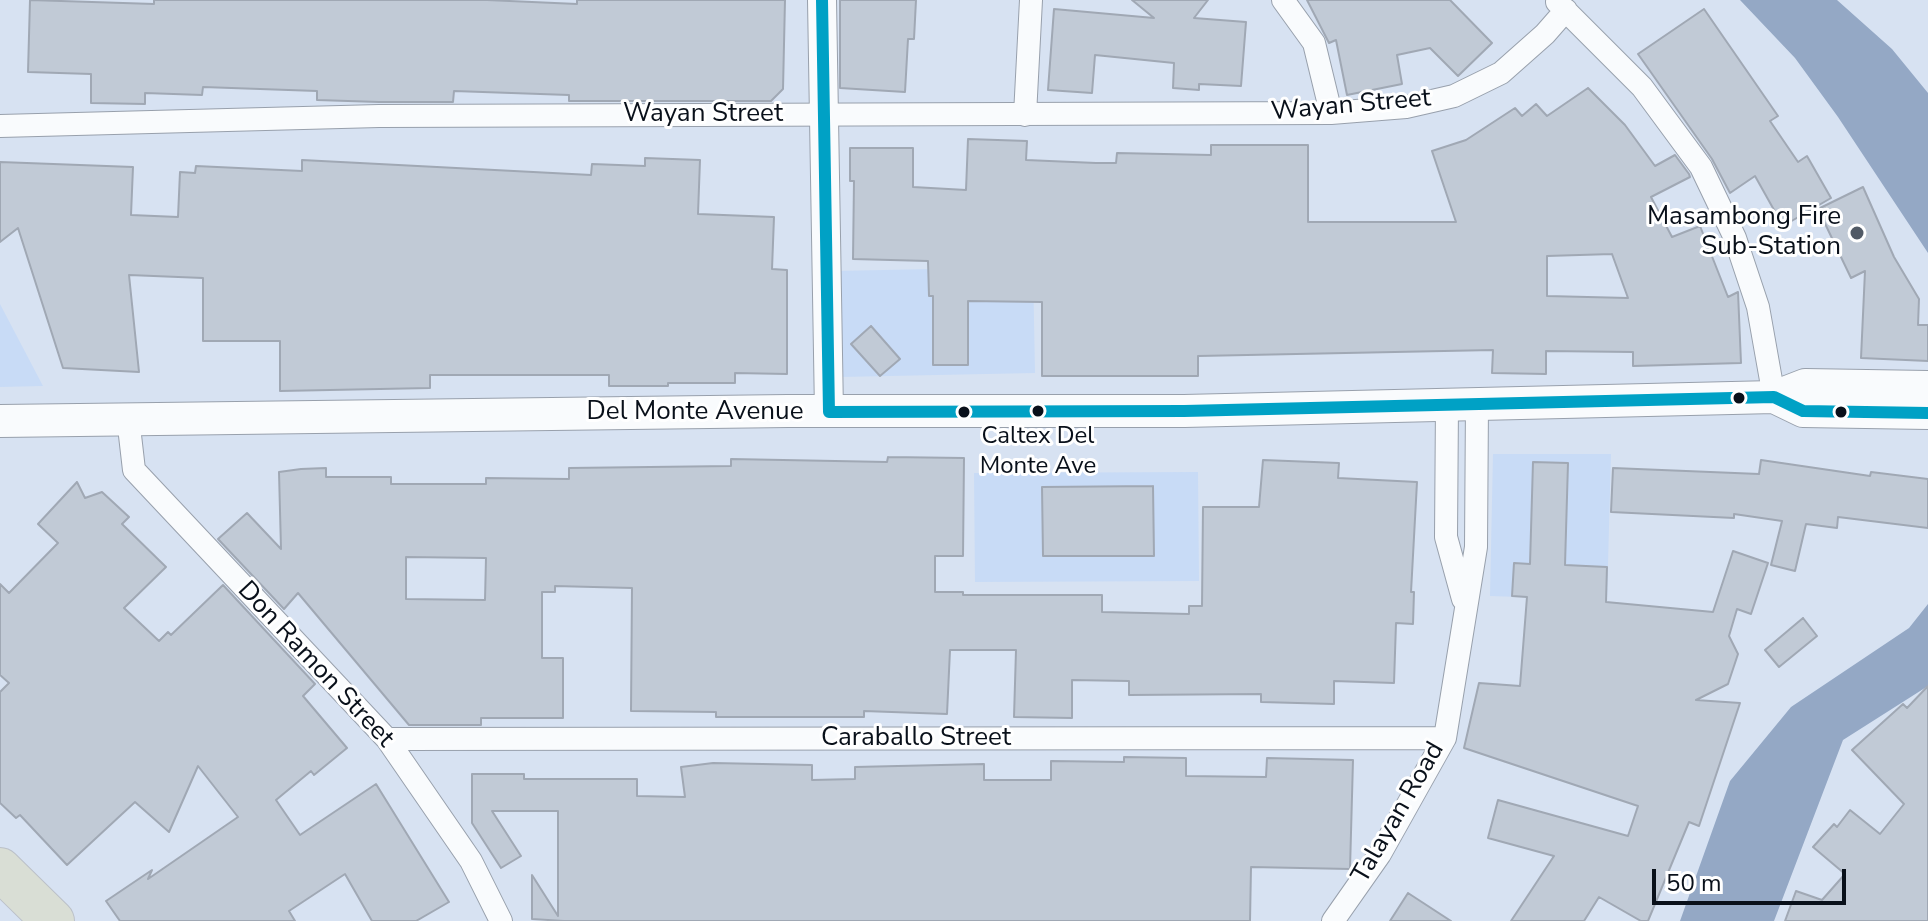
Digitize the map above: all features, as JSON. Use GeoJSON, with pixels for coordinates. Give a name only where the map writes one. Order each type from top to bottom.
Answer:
{"type":"FeatureCollection","features":[{"type":"Feature","properties":{"kind":"highway"},"geometry":{"type":"LineString","coordinates":[[0,869],[53,921]]}},
{"type":"Feature","properties":{"kind":"main road","name":"Del Monte Avenue"},"geometry":{"type":"LineString","coordinates":[[0,421],[1184,411],[1774,397],[1803,411],[1924,400]]}},
{"type":"Feature","properties":{"kind":"street"},"geometry":{"type":"LineString","coordinates":[[822,0],[829,412]]}},
{"type":"Feature","properties":{"kind":"street"},"geometry":{"type":"LineString","coordinates":[[1025,115],[1031,0]]}},
{"type":"Feature","properties":{"kind":"street"},"geometry":{"type":"LineString","coordinates":[[1283,0],[1314,43],[1331,113]]}},
{"type":"Feature","properties":{"kind":"street"},"geometry":{"type":"LineString","coordinates":[[1560,5],[1642,87],[1701,167],[1735,238],[1758,307],[1774,397]]}},
{"type":"Feature","properties":{"kind":"street","name":"Wayan Street"},"geometry":{"type":"LineString","coordinates":[[0,126],[379,116],[1331,113],[1406,107],[1454,96],[1501,73],[1545,34],[1560,5]]}},
{"type":"Feature","properties":{"kind":"street","name":"Talayan Road"},"geometry":{"type":"LineString","coordinates":[[1333,921],[1380,854],[1445,738],[1477,533],[1474,486],[1462,404]]}},
{"type":"Feature","properties":{"kind":"street","name":"Don Ramon Street"},"geometry":{"type":"LineString","coordinates":[[128,418],[134,470],[387,739],[471,861],[501,921]]}},
{"type":"Feature","properties":{"kind":"street","name":"Caraballo Street"},"geometry":{"type":"LineString","coordinates":[[387,739],[1445,738]]}},
{"type":"Feature","properties":{"kind":"shaded area"},"geometry":{"type":"Polygon","coordinates":[[[1740,0],[1837,0],[1892,49],[1928,93],[1928,253],[1795,58],[1740,0]]]}},
{"type":"Feature","properties":{"kind":"shaded area"},"geometry":{"type":"Polygon","coordinates":[[[1033,267],[1035,373],[840,377],[834,271],[1033,267]]]}},
{"type":"Feature","properties":{"kind":"shaded area"},"geometry":{"type":"Polygon","coordinates":[[[0,304],[43,386],[0,387],[0,304]]]}},
{"type":"Feature","properties":{"kind":"shaded area"},"geometry":{"type":"Polygon","coordinates":[[[1493,454],[1611,454],[1607,600],[1490,596],[1493,454]]]}},
{"type":"Feature","properties":{"kind":"shaded area"},"geometry":{"type":"Polygon","coordinates":[[[1198,472],[1199,581],[975,582],[974,473],[1198,472]]]}},
{"type":"Feature","properties":{"kind":"shaded area"},"geometry":{"type":"Polygon","coordinates":[[[1928,604],[1928,686],[1843,740],[1774,921],[1680,921],[1730,781],[1791,707],[1909,628],[1928,604]]]}},
{"type":"Feature","properties":{"kind":"building"},"geometry":{"type":"Polygon","coordinates":[[[30,0],[154,4],[154,0],[487,0],[577,4],[577,0],[785,0],[783,89],[771,101],[569,101],[569,95],[454,91],[453,102],[379,102],[317,100],[317,91],[203,87],[202,95],[145,93],[145,104],[91,103],[91,74],[28,72],[30,0]]]}},
{"type":"Feature","properties":{"kind":"building"},"geometry":{"type":"Polygon","coordinates":[[[840,0],[916,0],[914,39],[908,39],[905,92],[840,88],[840,0]]]}},
{"type":"Feature","properties":{"kind":"building"},"geometry":{"type":"Polygon","coordinates":[[[1132,0],[1208,0],[1194,18],[1246,22],[1241,86],[1199,84],[1199,90],[1173,88],[1174,63],[1095,55],[1092,93],[1048,90],[1054,9],[1154,18],[1132,0]]]}},
{"type":"Feature","properties":{"kind":"building"},"geometry":{"type":"Polygon","coordinates":[[[1307,0],[1450,0],[1492,43],[1458,76],[1430,48],[1397,55],[1402,84],[1347,95],[1336,40],[1329,43],[1307,0]]]}},
{"type":"Feature","properties":{"kind":"building"},"geometry":{"type":"Polygon","coordinates":[[[1704,9],[1778,116],[1770,121],[1798,162],[1807,156],[1831,198],[1783,226],[1755,176],[1730,193],[1712,159],[1638,54],[1704,9]]]}},
{"type":"Feature","properties":{"kind":"building"},"geometry":{"type":"Polygon","coordinates":[[[1588,88],[1625,125],[1655,166],[1675,155],[1690,177],[1651,197],[1672,237],[1700,226],[1728,297],[1738,292],[1741,363],[1633,366],[1633,352],[1546,351],[1546,374],[1492,373],[1493,350],[1198,356],[1198,376],[1042,376],[1042,302],[968,301],[968,365],[933,365],[933,296],[929,296],[928,261],[853,259],[854,181],[850,181],[850,148],[913,148],[913,187],[966,190],[968,139],[1027,141],[1026,160],[1096,163],[1116,163],[1117,153],[1211,155],[1211,145],[1308,145],[1308,222],[1456,222],[1432,151],[1466,140],[1515,108],[1522,116],[1536,104],[1547,116],[1588,88]],[[1612,254],[1547,256],[1547,296],[1628,298],[1612,254]]]}},
{"type":"Feature","properties":{"kind":"building"},"geometry":{"type":"Polygon","coordinates":[[[645,158],[700,160],[698,214],[774,217],[772,269],[787,270],[787,374],[735,373],[735,383],[668,383],[668,386],[609,386],[609,375],[430,375],[430,388],[280,391],[280,341],[203,341],[203,278],[129,275],[139,372],[63,368],[18,228],[0,242],[0,162],[133,167],[131,215],[178,217],[180,172],[195,173],[196,166],[302,171],[302,160],[591,175],[592,164],[645,166],[645,158]]]}},
{"type":"Feature","properties":{"kind":"building"},"geometry":{"type":"Polygon","coordinates":[[[1863,187],[1894,257],[1919,299],[1918,325],[1928,325],[1928,361],[1861,358],[1865,271],[1851,278],[1818,209],[1863,187]]]}},
{"type":"Feature","properties":{"kind":"building"},"geometry":{"type":"Polygon","coordinates":[[[871,326],[900,359],[880,376],[851,344],[871,326]]]}},
{"type":"Feature","properties":{"kind":"building"},"geometry":{"type":"Polygon","coordinates":[[[888,457],[964,458],[963,556],[935,556],[935,592],[963,592],[963,595],[1102,595],[1102,612],[1189,614],[1189,606],[1202,606],[1203,507],[1259,507],[1263,460],[1339,463],[1338,478],[1417,482],[1411,592],[1414,592],[1413,624],[1396,623],[1394,683],[1334,681],[1334,704],[1261,702],[1261,694],[1129,695],[1129,681],[1072,680],[1072,718],[1014,717],[1016,650],[950,650],[947,714],[864,711],[864,717],[716,717],[716,712],[631,711],[632,588],[555,586],[555,592],[542,592],[542,658],[563,658],[563,718],[481,718],[481,725],[409,725],[298,593],[284,609],[218,539],[247,513],[281,549],[279,472],[301,469],[326,468],[326,477],[391,477],[391,484],[486,484],[486,478],[569,479],[569,468],[731,466],[731,459],[887,462],[888,457]],[[406,557],[406,599],[485,600],[486,558],[406,557]]]}},
{"type":"Feature","properties":{"kind":"building"},"geometry":{"type":"Polygon","coordinates":[[[1761,460],[1870,476],[1871,472],[1928,479],[1928,528],[1838,517],[1837,528],[1806,524],[1795,571],[1771,565],[1782,521],[1734,514],[1734,518],[1611,512],[1613,468],[1759,474],[1761,460]]]}},
{"type":"Feature","properties":{"kind":"building"},"geometry":{"type":"Polygon","coordinates":[[[1533,462],[1568,463],[1565,565],[1607,567],[1606,602],[1713,612],[1733,551],[1768,563],[1751,614],[1737,609],[1729,636],[1738,654],[1728,684],[1696,700],[1740,703],[1699,826],[1689,822],[1648,921],[1641,921],[1599,897],[1584,921],[1511,921],[1554,856],[1488,838],[1498,800],[1628,836],[1638,806],[1464,748],[1479,683],[1520,686],[1527,597],[1512,596],[1514,563],[1530,564],[1533,462]]]}},
{"type":"Feature","properties":{"kind":"building"},"geometry":{"type":"Polygon","coordinates":[[[77,482],[85,498],[102,492],[129,517],[122,524],[166,567],[124,608],[159,641],[168,632],[171,635],[223,585],[315,684],[303,696],[347,748],[314,775],[311,771],[276,800],[300,835],[376,784],[449,902],[416,921],[372,921],[345,874],[289,911],[295,921],[120,921],[106,901],[152,870],[148,879],[238,817],[198,766],[169,832],[135,802],[67,865],[20,815],[16,818],[0,803],[0,692],[9,683],[0,675],[0,584],[9,593],[58,543],[38,524],[77,482]]]}},
{"type":"Feature","properties":{"kind":"building"},"geometry":{"type":"Polygon","coordinates":[[[1153,486],[1154,556],[1043,556],[1042,487],[1153,486]]]}},
{"type":"Feature","properties":{"kind":"building"},"geometry":{"type":"Polygon","coordinates":[[[1803,618],[1817,636],[1779,667],[1765,650],[1803,618]]]}},
{"type":"Feature","properties":{"kind":"building"},"geometry":{"type":"Polygon","coordinates":[[[1928,686],[1928,921],[1785,921],[1796,891],[1822,900],[1845,874],[1813,847],[1834,824],[1837,827],[1850,810],[1880,834],[1904,804],[1852,750],[1903,704],[1907,708],[1928,686]]]}},
{"type":"Feature","properties":{"kind":"building"},"geometry":{"type":"Polygon","coordinates":[[[1124,757],[1186,758],[1186,776],[1266,777],[1267,758],[1353,760],[1350,869],[1251,867],[1250,921],[564,921],[532,919],[532,875],[558,916],[558,811],[492,811],[521,856],[501,868],[472,823],[472,774],[524,774],[524,779],[637,779],[637,796],[685,797],[681,767],[713,763],[812,765],[812,780],[855,779],[855,767],[984,764],[984,780],[1051,780],[1051,761],[1124,762],[1124,757]]]}},
{"type":"Feature","properties":{"kind":"building"},"geometry":{"type":"Polygon","coordinates":[[[1408,893],[1451,921],[1390,921],[1408,893]]]}},
{"type":"Feature","properties":{"kind":"transit line"},"geometry":{"type":"LineString","coordinates":[[822,0],[829,412]]}},
{"type":"Feature","properties":{"kind":"transit line"},"geometry":{"type":"LineString","coordinates":[[829,412],[1184,411],[1774,397],[1803,411],[1928,413]]}},
{"type":"Feature","properties":{"kind":"place","name":"Masambong Fire Sub-Station"},"geometry":{"type":"Point","coordinates":[1857,233]}},
{"type":"Feature","properties":{"kind":"place","name":"Caltex Del Monte Ave"},"geometry":{"type":"Point","coordinates":[1038,411]}}]}
